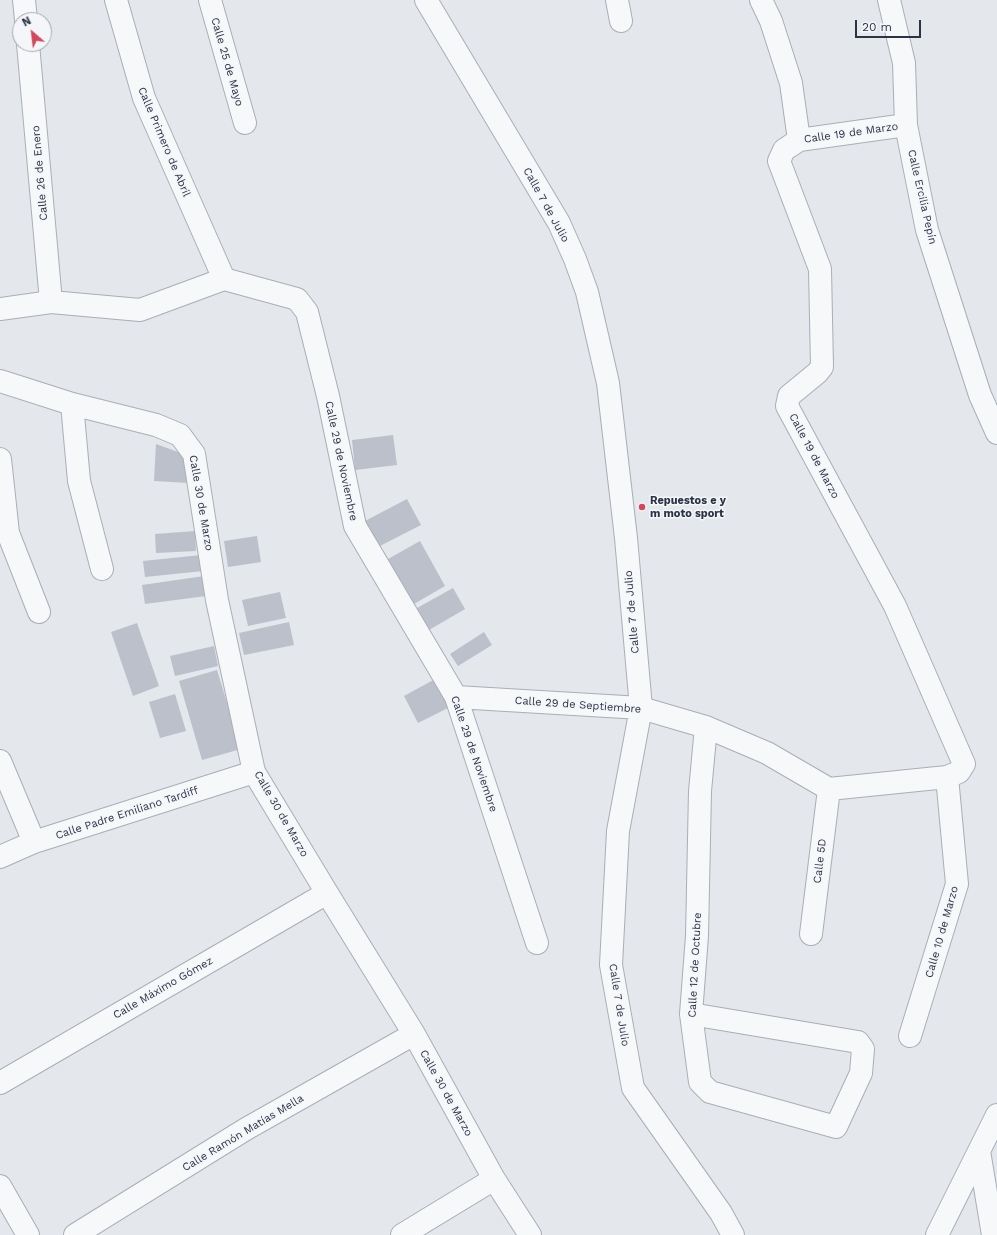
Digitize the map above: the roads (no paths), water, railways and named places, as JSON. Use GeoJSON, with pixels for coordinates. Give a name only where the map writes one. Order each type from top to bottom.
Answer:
{"type":"FeatureCollection","features":[{"type":"Feature","properties":{"kind":"street"},"geometry":{"type":"LineString","coordinates":[[24,0],[25,12]]}},
{"type":"Feature","properties":{"kind":"street","name":"Calle Primero de Abril"},"geometry":{"type":"LineString","coordinates":[[116,0],[144,98],[224,279]]}},
{"type":"Feature","properties":{"kind":"street","name":"Calle 25 de Mayo"},"geometry":{"type":"LineString","coordinates":[[210,0],[245,123]]}},
{"type":"Feature","properties":{"kind":"street","name":"Calle 7 de Julio"},"geometry":{"type":"LineString","coordinates":[[426,0],[559,223],[575,259],[587,292],[608,383],[626,538],[641,708],[618,831],[611,965],[634,1088],[721,1213],[733,1235]]}},
{"type":"Feature","properties":{"kind":"street"},"geometry":{"type":"LineString","coordinates":[[761,0],[771,21],[791,83],[799,140]]}},
{"type":"Feature","properties":{"kind":"street","name":"Calle Ercilia Pepín"},"geometry":{"type":"LineString","coordinates":[[889,0],[904,63],[906,125],[927,230],[980,395],[997,433]]}},
{"type":"Feature","properties":{"kind":"street","name":"Calle 26 de Enero"},"geometry":{"type":"LineString","coordinates":[[29,52],[51,302]]}},
{"type":"Feature","properties":{"kind":"street","name":"Calle 19 de Marzo"},"geometry":{"type":"LineString","coordinates":[[906,125],[799,140],[784,150],[779,161],[820,269],[822,367],[817,373],[789,396],[787,406],[895,606],[956,770]]}},
{"type":"Feature","properties":{"kind":"street"},"geometry":{"type":"LineString","coordinates":[[0,309],[51,302],[140,310],[224,279]]}},
{"type":"Feature","properties":{"kind":"street","name":"Calle 29 de Noviembre"},"geometry":{"type":"LineString","coordinates":[[224,279],[297,299],[307,312],[328,396],[355,526],[456,697],[537,943]]}},
{"type":"Feature","properties":{"kind":"street","name":"Calle 30 de Marzo"},"geometry":{"type":"LineString","coordinates":[[0,381],[72,404],[156,425],[180,435],[194,454],[217,600],[254,772],[414,1034],[494,1179],[530,1235]]}},
{"type":"Feature","properties":{"kind":"street"},"geometry":{"type":"LineString","coordinates":[[72,404],[79,481],[102,569]]}},
{"type":"Feature","properties":{"kind":"street"},"geometry":{"type":"LineString","coordinates":[[0,458],[8,533],[39,612]]}},
{"type":"Feature","properties":{"kind":"street","name":"Calle 29 de Septiembre"},"geometry":{"type":"LineString","coordinates":[[456,697],[641,708],[706,727],[767,753],[829,789]]}},
{"type":"Feature","properties":{"kind":"street","name":"Calle 12 de Octubre"},"geometry":{"type":"LineString","coordinates":[[691,1014],[858,1042],[863,1049],[861,1073],[836,1127],[710,1092],[700,1082],[691,1014],[697,936],[700,791],[706,727]]}},
{"type":"Feature","properties":{"kind":"street"},"geometry":{"type":"LineString","coordinates":[[0,761],[34,842]]}},
{"type":"Feature","properties":{"kind":"street"},"geometry":{"type":"LineString","coordinates":[[829,789],[956,770]]}},
{"type":"Feature","properties":{"kind":"street","name":"Calle 10 de Marzo"},"geometry":{"type":"LineString","coordinates":[[910,1036],[957,884],[956,770]]}},
{"type":"Feature","properties":{"kind":"street","name":"Calle Padre Emiliano Tardiff"},"geometry":{"type":"LineString","coordinates":[[0,857],[34,842],[254,772]]}},
{"type":"Feature","properties":{"kind":"street","name":"Calle 5D"},"geometry":{"type":"LineString","coordinates":[[811,934],[829,789]]}},
{"type":"Feature","properties":{"kind":"street","name":"Calle Máximo Gómez"},"geometry":{"type":"LineString","coordinates":[[0,1083],[327,893]]}},
{"type":"Feature","properties":{"kind":"street","name":"Calle Ramón Matías Mella"},"geometry":{"type":"LineString","coordinates":[[75,1235],[246,1129],[414,1034]]}},
{"type":"Feature","properties":{"kind":"street"},"geometry":{"type":"LineString","coordinates":[[937,1235],[997,1115]]}},
{"type":"Feature","properties":{"kind":"street"},"geometry":{"type":"LineString","coordinates":[[979,1151],[993,1235]]}},
{"type":"Feature","properties":{"kind":"street"},"geometry":{"type":"LineString","coordinates":[[402,1235],[494,1179]]}},
{"type":"Feature","properties":{"kind":"street"},"geometry":{"type":"LineString","coordinates":[[0,1186],[28,1235]]}},
{"type":"Feature","properties":{"kind":"place","name":"Repuestos e y m moto sport"},"geometry":{"type":"Point","coordinates":[642,507]}}]}
